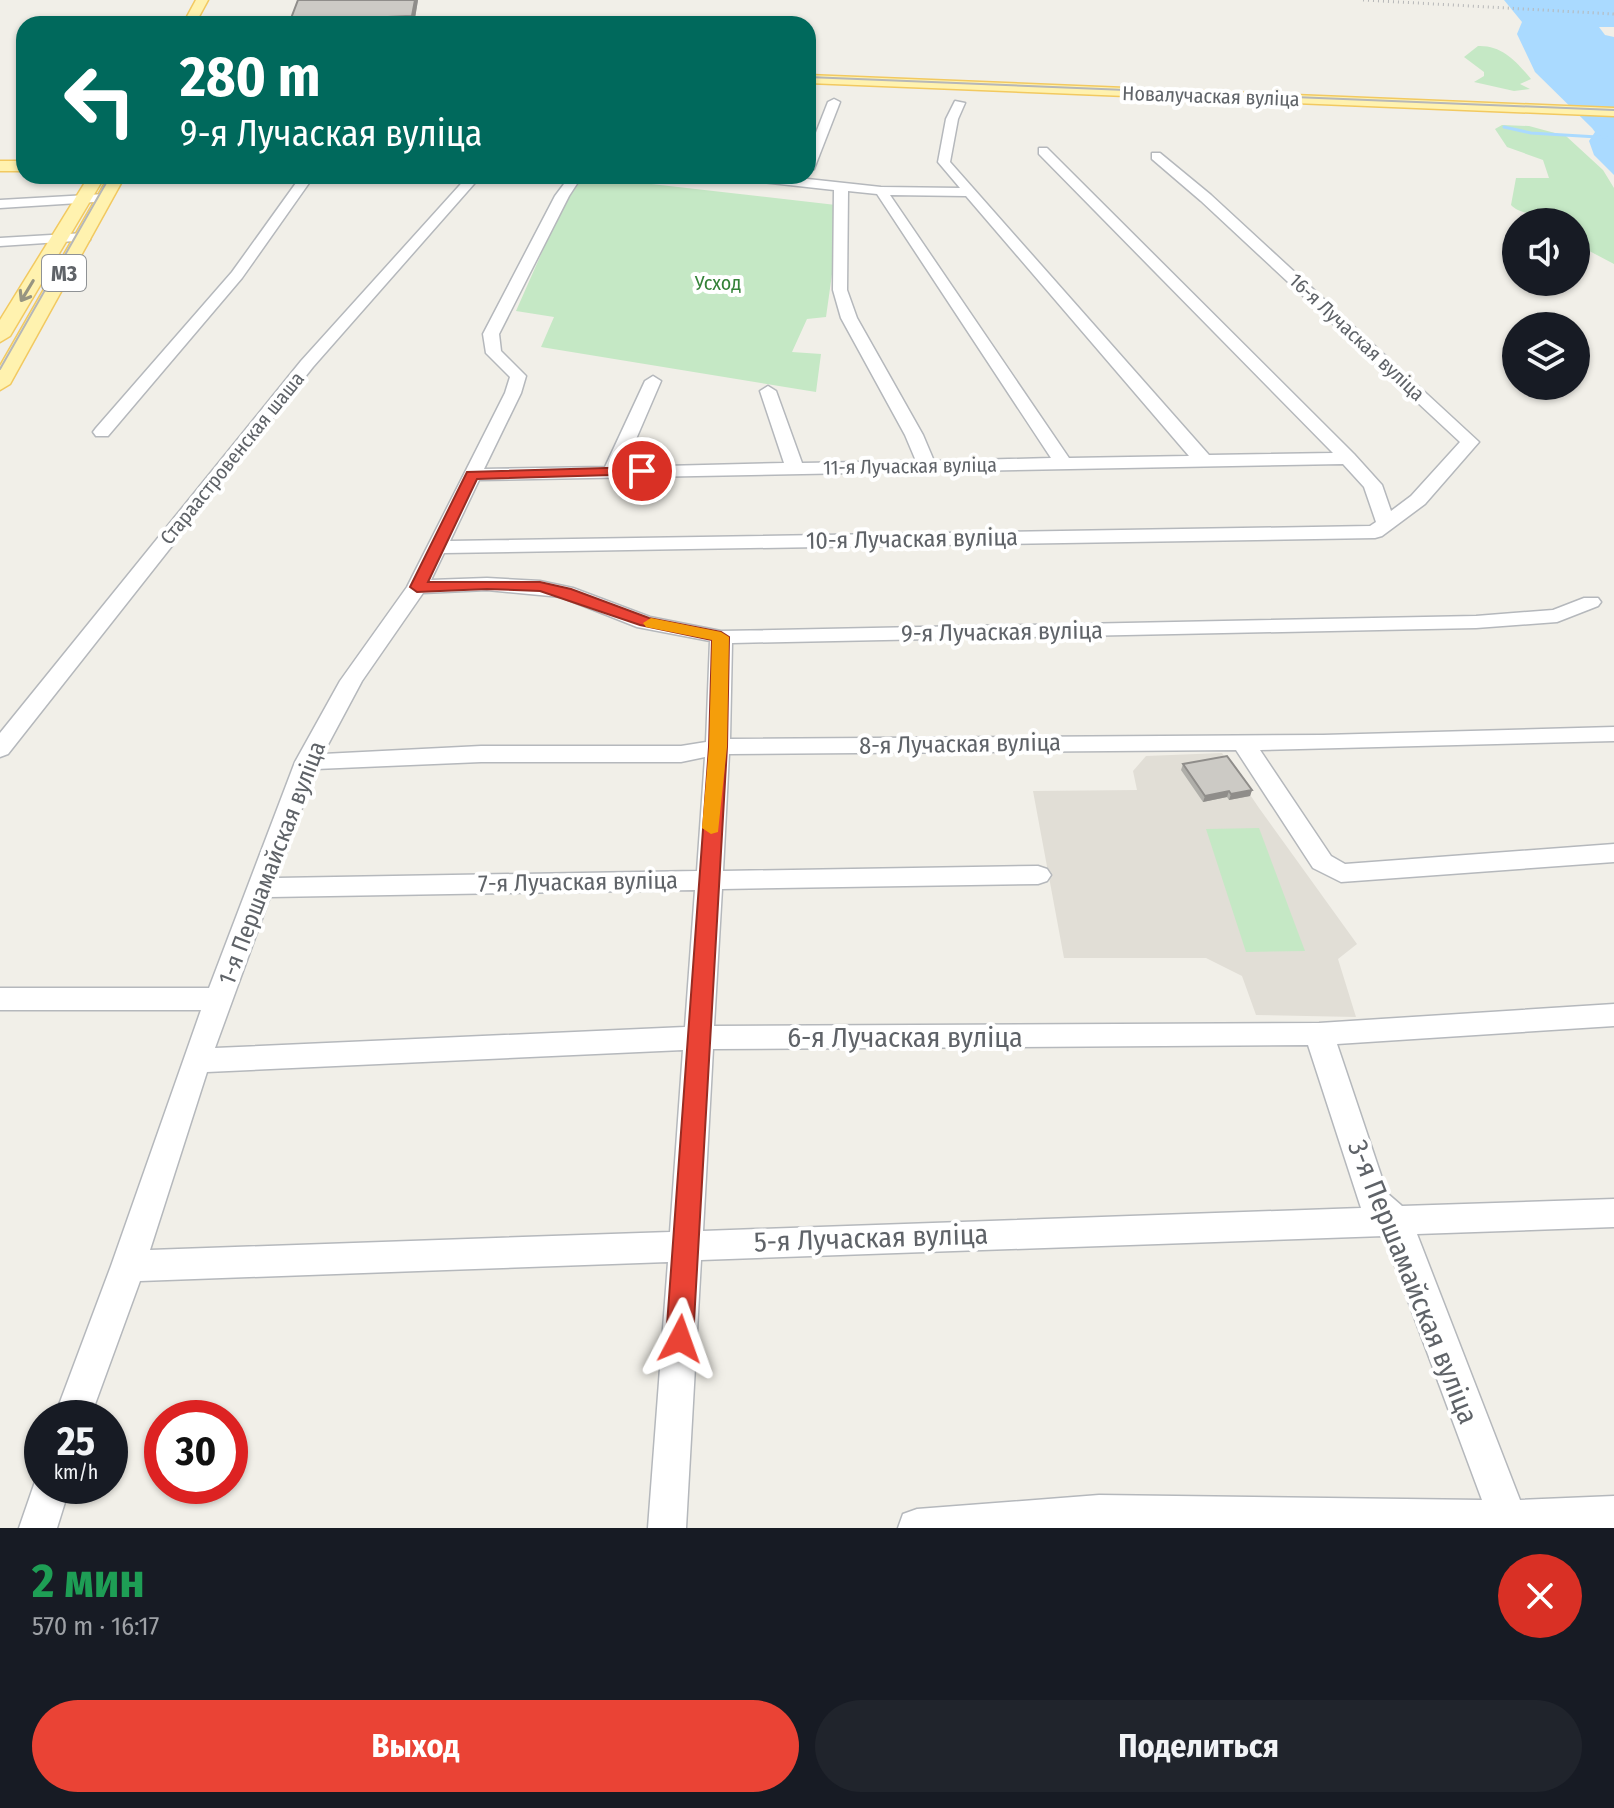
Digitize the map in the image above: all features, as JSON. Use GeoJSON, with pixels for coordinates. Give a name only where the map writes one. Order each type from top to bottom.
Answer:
{"type":"FeatureCollection","features":[{"type":"Feature","properties":{"kind":"main road","name":"Новалучаская вуліца"},"geometry":{"type":"LineString","coordinates":[[816,76],[1614,109]]}},
{"type":"Feature","properties":{"kind":"main road","name":"М3"},"geometry":{"type":"LineString","coordinates":[[0,336],[92,184]]}},
{"type":"Feature","properties":{"kind":"main road","name":"М3"},"geometry":{"type":"LineString","coordinates":[[3,374],[85,237],[113,184]]}},
{"type":"Feature","properties":{"kind":"street"},"geometry":{"type":"LineString","coordinates":[[816,150],[834,102]]}},
{"type":"Feature","properties":{"kind":"street"},"geometry":{"type":"LineString","coordinates":[[959,103],[952,119],[944,162],[1203,460]]}},
{"type":"Feature","properties":{"kind":"street"},"geometry":{"type":"LineString","coordinates":[[1043,151],[1373,485],[1386,523]]}},
{"type":"Feature","properties":{"kind":"street","name":"16-я Лучаская вуліца"},"geometry":{"type":"LineString","coordinates":[[1156,156],[1206,198],[1470,442],[1418,500],[1386,523]]}},
{"type":"Feature","properties":{"kind":"street"},"geometry":{"type":"LineString","coordinates":[[816,179],[841,187],[881,191],[969,192]]}},
{"type":"Feature","properties":{"kind":"street"},"geometry":{"type":"LineString","coordinates":[[102,432],[237,275],[302,184]]}},
{"type":"Feature","properties":{"kind":"street","name":"Стараастровенская шаша"},"geometry":{"type":"LineString","coordinates":[[0,749],[307,364],[468,184]]}},
{"type":"Feature","properties":{"kind":"street","name":"1-я Першамайская вуліца"},"geometry":{"type":"LineString","coordinates":[[79,1400],[128,1266],[196,1061],[307,762],[351,681],[417,587],[513,393],[518,376],[511,366],[492,354],[489,345],[491,334],[570,184]]}},
{"type":"Feature","properties":{"kind":"street"},"geometry":{"type":"LineString","coordinates":[[841,187],[840,290],[849,318],[914,435],[927,466]]}},
{"type":"Feature","properties":{"kind":"street"},"geometry":{"type":"LineString","coordinates":[[881,191],[1063,462]]}},
{"type":"Feature","properties":{"kind":"street"},"geometry":{"type":"LineString","coordinates":[[0,204],[101,205]]}},
{"type":"Feature","properties":{"kind":"street"},"geometry":{"type":"LineString","coordinates":[[0,242],[85,237]]}},
{"type":"Feature","properties":{"kind":"street"},"geometry":{"type":"LineString","coordinates":[[612,472],[653,381]]}},
{"type":"Feature","properties":{"kind":"street"},"geometry":{"type":"LineString","coordinates":[[768,391],[795,469]]}},
{"type":"Feature","properties":{"kind":"street","name":"11-я Лучаская вуліца"},"geometry":{"type":"LineString","coordinates":[[472,475],[1348,458]]}},
{"type":"Feature","properties":{"kind":"street","name":"10-я Лучаская вуліца"},"geometry":{"type":"LineString","coordinates":[[435,547],[1375,532],[1386,523]]}},
{"type":"Feature","properties":{"kind":"street","name":"9-я Лучаская вуліца"},"geometry":{"type":"LineString","coordinates":[[417,587],[487,584],[540,587],[566,592],[645,622],[721,637],[1008,633],[1251,624],[1476,622],[1557,616],[1591,602]]}},
{"type":"Feature","properties":{"kind":"street"},"geometry":{"type":"LineString","coordinates":[[667,1528],[718,747],[721,637]]}},
{"type":"Feature","properties":{"kind":"street","name":"8-я Лучаская вуліца"},"geometry":{"type":"LineString","coordinates":[[307,762],[481,754],[681,754],[718,747],[1243,742],[1614,734]]}},
{"type":"Feature","properties":{"kind":"street"},"geometry":{"type":"LineString","coordinates":[[1243,742],[1322,862],[1341,873],[1614,853]]}},
{"type":"Feature","properties":{"kind":"street","name":"7-я Лучаская вуліца"},"geometry":{"type":"LineString","coordinates":[[261,888],[1038,875]]}},
{"type":"Feature","properties":{"kind":"street"},"geometry":{"type":"LineString","coordinates":[[0,999],[219,999]]}},
{"type":"Feature","properties":{"kind":"street","name":"6-я Лучаская вуліца"},"geometry":{"type":"LineString","coordinates":[[196,1061],[699,1038],[1319,1034],[1614,1015]]}},
{"type":"Feature","properties":{"kind":"street","name":"3-я Першамайская вуліца"},"geometry":{"type":"LineString","coordinates":[[1319,1034],[1374,1201],[1395,1221],[1510,1524]]}},
{"type":"Feature","properties":{"kind":"street","name":"5-я Лучаская вуліца"},"geometry":{"type":"LineString","coordinates":[[128,1266],[1614,1213]]}},
{"type":"Feature","properties":{"kind":"street"},"geometry":{"type":"LineString","coordinates":[[38,1528],[45,1504]]}},
{"type":"Feature","properties":{"kind":"street"},"geometry":{"type":"LineString","coordinates":[[917,1528],[1099,1514],[1510,1524],[1614,1515]]}},
{"type":"Feature","properties":{"kind":"shaded area"},"geometry":{"type":"Polygon","coordinates":[[[1222,753],[1357,944],[1338,959],[1356,1017],[1256,1015],[1242,976],[1206,958],[1064,958],[1033,791],[1137,790],[1133,771],[1146,756],[1222,753]]]}},
{"type":"Feature","properties":{"kind":"green space"},"geometry":{"type":"Polygon","coordinates":[[[1478,46],[1494,48],[1514,60],[1531,79],[1520,84],[1530,89],[1514,91],[1474,82],[1484,76],[1484,72],[1464,57],[1478,46]]]}},
{"type":"Feature","properties":{"kind":"green space"},"geometry":{"type":"Polygon","coordinates":[[[1502,125],[1529,126],[1566,136],[1603,170],[1614,188],[1614,264],[1590,251],[1590,208],[1516,208],[1511,205],[1516,178],[1549,178],[1543,160],[1507,147],[1495,129],[1502,125]]]}},
{"type":"Feature","properties":{"kind":"green space","name":"Усход"},"geometry":{"type":"Polygon","coordinates":[[[576,184],[651,184],[836,205],[833,267],[826,317],[807,319],[792,352],[821,354],[816,392],[541,347],[554,317],[516,311],[565,200],[576,184]]]}},
{"type":"Feature","properties":{"kind":"green space"},"geometry":{"type":"Polygon","coordinates":[[[1259,828],[1305,951],[1246,952],[1206,829],[1259,828]]]}},
{"type":"Feature","properties":{"kind":"water"},"geometry":{"type":"Polygon","coordinates":[[[1504,0],[1614,0],[1614,27],[1599,27],[1605,35],[1614,37],[1614,175],[1594,155],[1589,141],[1595,132],[1592,128],[1535,72],[1517,34],[1522,22],[1504,0]]]}},
{"type":"Feature","properties":{"kind":"building"},"geometry":{"type":"Polygon","coordinates":[[[298,0],[415,0],[412,16],[292,16],[298,0]]]}},
{"type":"Feature","properties":{"kind":"building"},"geometry":{"type":"Polygon","coordinates":[[[1227,756],[1252,790],[1205,796],[1183,764],[1227,756]]]}},
{"type":"Feature","properties":{"kind":"waterway"},"geometry":{"type":"LineString","coordinates":[[1504,127],[1531,133],[1614,138]]}},
{"type":"Feature","properties":{"kind":"tram line"},"geometry":{"type":"LineString","coordinates":[[816,77],[1614,110]]}},
{"type":"Feature","properties":{"kind":"tram line"},"geometry":{"type":"LineString","coordinates":[[0,369],[105,184]]}},
{"type":"Feature","properties":{"kind":"railway"},"geometry":{"type":"LineString","coordinates":[[1363,0],[1614,14]]}},
{"type":"Feature","properties":{"kind":"slow traffic"},"geometry":{"type":"LineString","coordinates":[[651,623],[721,637],[718,747],[711,828]]}},
{"type":"Feature","properties":{"kind":"route"},"geometry":{"type":"LineString","coordinates":[[642,471],[472,475],[417,587],[487,584],[540,587],[566,592],[645,622],[721,637],[718,747],[680,1339]]}}]}
